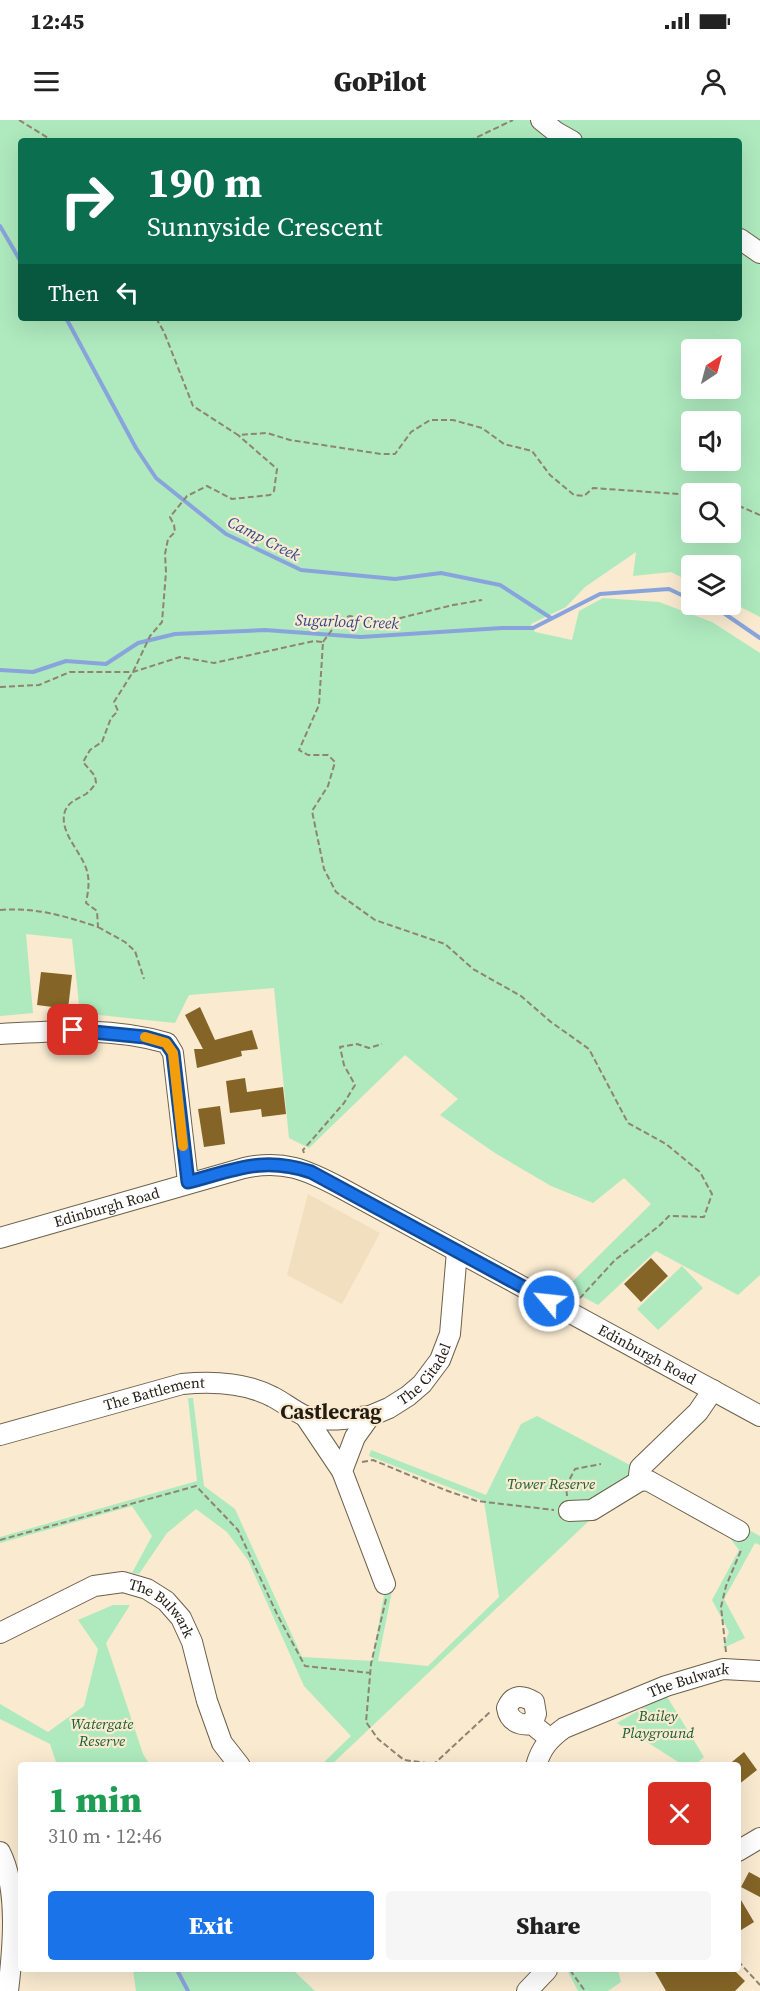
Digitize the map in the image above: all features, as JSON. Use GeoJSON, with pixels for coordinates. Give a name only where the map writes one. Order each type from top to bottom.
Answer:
{"type":"FeatureCollection","features":[{"type":"Feature","properties":{"kind":"street"},"geometry":{"type":"LineString","coordinates":[[541,120],[568,138]]}},
{"type":"Feature","properties":{"kind":"street"},"geometry":{"type":"LineString","coordinates":[[742,240],[760,253]]}},
{"type":"Feature","properties":{"kind":"street"},"geometry":{"type":"LineString","coordinates":[[0,1034],[73,1030],[145,1037],[166,1043],[173,1053],[188,1182]]}},
{"type":"Feature","properties":{"kind":"street","name":"Edinburgh Road"},"geometry":{"type":"LineString","coordinates":[[0,1238],[188,1182],[260,1164],[294,1167],[311,1172],[760,1416]]}},
{"type":"Feature","properties":{"kind":"street","name":"The Citadel"},"geometry":{"type":"LineString","coordinates":[[370,1416],[389,1408],[422,1384],[440,1360],[450,1334],[457,1251]]}},
{"type":"Feature","properties":{"kind":"street","name":"The Battlement"},"geometry":{"type":"LineString","coordinates":[[0,1435],[182,1384],[208,1381],[239,1385],[270,1395],[305,1416],[340,1465]]}},
{"type":"Feature","properties":{"kind":"street"},"geometry":{"type":"LineString","coordinates":[[641,1480],[640,1468],[698,1412],[713,1390]]}},
{"type":"Feature","properties":{"kind":"street","name":"The Battlement"},"geometry":{"type":"LineString","coordinates":[[305,1416],[345,1419],[370,1416]]}},
{"type":"Feature","properties":{"kind":"street"},"geometry":{"type":"LineString","coordinates":[[370,1416],[355,1437],[340,1465],[385,1584]]}},
{"type":"Feature","properties":{"kind":"street"},"geometry":{"type":"LineString","coordinates":[[568,1511],[592,1510],[641,1480],[650,1481],[739,1531]]}},
{"type":"Feature","properties":{"kind":"street","name":"The Bulwark"},"geometry":{"type":"LineString","coordinates":[[0,1633],[94,1586],[123,1582],[147,1589],[166,1600],[181,1618],[192,1642],[207,1701],[222,1743],[237,1762]]}},
{"type":"Feature","properties":{"kind":"street","name":"The Bulwark"},"geometry":{"type":"LineString","coordinates":[[549,1738],[564,1728],[666,1686],[728,1670],[760,1671]]}},
{"type":"Feature","properties":{"kind":"street"},"geometry":{"type":"LineString","coordinates":[[507,1711],[515,1722],[524,1725],[532,1724],[549,1738],[540,1751],[537,1762]]}},
{"type":"Feature","properties":{"kind":"street"},"geometry":{"type":"LineString","coordinates":[[741,1849],[760,1838]]}},
{"type":"Feature","properties":{"kind":"street"},"geometry":{"type":"LineString","coordinates":[[0,1852],[4,1859],[10,1888],[14,1942],[8,1991]]}},
{"type":"Feature","properties":{"kind":"street"},"geometry":{"type":"LineString","coordinates":[[527,1991],[545,1972]]}},
{"type":"Feature","properties":{"kind":"path"},"geometry":{"type":"LineString","coordinates":[[20,120],[47,138]]}},
{"type":"Feature","properties":{"kind":"path"},"geometry":{"type":"LineString","coordinates":[[475,138],[513,120]]}},
{"type":"Feature","properties":{"kind":"path"},"geometry":{"type":"LineString","coordinates":[[98,927],[97,911],[86,903],[88,880],[86,868],[64,823],[65,810],[96,783],[95,777],[83,762],[90,750],[102,742],[111,718],[118,711],[114,702],[133,672],[150,636],[162,622],[165,554],[168,539],[174,532],[174,525],[170,517],[184,500],[207,486],[232,499],[270,495],[274,491],[277,469],[238,435],[193,406],[158,321]]}},
{"type":"Feature","properties":{"kind":"path"},"geometry":{"type":"LineString","coordinates":[[238,435],[267,433],[290,440],[381,454],[395,454],[411,432],[430,420],[453,420],[482,428],[504,444],[532,451],[550,474],[574,495],[584,496],[593,488],[681,494]]}},
{"type":"Feature","properties":{"kind":"path"},"geometry":{"type":"LineString","coordinates":[[741,507],[760,515]]}},
{"type":"Feature","properties":{"kind":"path"},"geometry":{"type":"LineString","coordinates":[[482,600],[380,623],[350,616],[340,619],[323,642],[319,705],[299,750],[308,755],[328,755],[335,762],[328,786],[312,811],[324,869],[336,892],[375,920],[445,944],[473,969],[521,996],[551,1022],[589,1049],[628,1123],[666,1144],[700,1172],[712,1194],[704,1217],[669,1216],[615,1260],[568,1311]]}},
{"type":"Feature","properties":{"kind":"path"},"geometry":{"type":"LineString","coordinates":[[0,687],[39,685],[70,672],[133,672],[180,657],[214,663],[314,641],[323,642]]}},
{"type":"Feature","properties":{"kind":"path"},"geometry":{"type":"LineString","coordinates":[[0,910],[13,909],[57,914],[98,927],[125,942],[135,951],[144,979]]}},
{"type":"Feature","properties":{"kind":"path"},"geometry":{"type":"LineString","coordinates":[[311,1172],[303,1150],[344,1104],[355,1085],[344,1065],[340,1047],[357,1044],[369,1048],[382,1044]]}},
{"type":"Feature","properties":{"kind":"path"},"geometry":{"type":"LineString","coordinates":[[340,1465],[373,1460],[477,1501],[568,1511],[566,1486],[575,1469],[601,1464]]}},
{"type":"Feature","properties":{"kind":"path"},"geometry":{"type":"LineString","coordinates":[[0,1540],[196,1486],[238,1530],[277,1614],[305,1666],[370,1673]]}},
{"type":"Feature","properties":{"kind":"path"},"geometry":{"type":"LineString","coordinates":[[728,1670],[721,1607],[726,1586],[745,1541],[739,1531]]}},
{"type":"Feature","properties":{"kind":"path"},"geometry":{"type":"LineString","coordinates":[[385,1584],[387,1597],[370,1673],[366,1722],[378,1739],[404,1760],[419,1762]]}},
{"type":"Feature","properties":{"kind":"path"},"geometry":{"type":"LineString","coordinates":[[436,1762],[492,1711],[507,1711]]}},
{"type":"Feature","properties":{"kind":"path"},"geometry":{"type":"LineString","coordinates":[[741,1965],[760,1984]]}},
{"type":"Feature","properties":{"kind":"path"},"geometry":{"type":"LineString","coordinates":[[571,1972],[585,1991]]}},
{"type":"Feature","properties":{"kind":"shaded area"},"geometry":{"type":"Polygon","coordinates":[[[308,1194],[380,1233],[342,1304],[287,1275],[308,1194]]]}},
{"type":"Feature","properties":{"kind":"green space"},"geometry":{"type":"Polygon","coordinates":[[[0,120],[760,120],[760,617],[741,607],[741,555],[681,555],[681,577],[671,572],[633,576],[636,552],[585,587],[566,607],[531,624],[535,632],[572,640],[579,611],[603,598],[659,602],[681,610],[681,615],[693,615],[712,622],[760,653],[760,1275],[738,1295],[656,1251],[598,1305],[566,1288],[651,1204],[624,1178],[593,1203],[551,1186],[495,1153],[440,1115],[458,1099],[405,1055],[309,1148],[289,1138],[274,988],[189,995],[175,1023],[80,1013],[72,939],[26,934],[33,1013],[0,1016],[0,120]]]}},
{"type":"Feature","properties":{"kind":"green space"},"geometry":{"type":"Polygon","coordinates":[[[682,1266],[703,1288],[658,1330],[637,1309],[682,1266]]]}},
{"type":"Feature","properties":{"kind":"green space","name":"Tower Reserve"},"geometry":{"type":"Polygon","coordinates":[[[188,1398],[193,1398],[204,1486],[235,1509],[302,1657],[372,1661],[386,1584],[393,1586],[378,1661],[428,1666],[499,1597],[484,1501],[369,1456],[371,1450],[486,1495],[521,1424],[537,1416],[647,1474],[592,1518],[334,1762],[324,1762],[351,1736],[304,1686],[248,1560],[227,1532],[196,1509],[167,1533],[139,1574],[132,1573],[152,1536],[132,1506],[0,1543],[0,1537],[197,1481],[188,1398]]]}},
{"type":"Feature","properties":{"kind":"green space"},"geometry":{"type":"Polygon","coordinates":[[[723,1516],[760,1536],[760,1545],[755,1543],[724,1599],[745,1638],[723,1648],[729,1632],[712,1600],[739,1550],[719,1523],[723,1516]]]}},
{"type":"Feature","properties":{"kind":"green space","name":"Watergate Reserve"},"geometry":{"type":"Polygon","coordinates":[[[113,1605],[130,1605],[106,1643],[143,1754],[148,1762],[56,1762],[50,1744],[0,1719],[0,1704],[48,1732],[84,1706],[98,1649],[78,1620],[113,1605]]]}},
{"type":"Feature","properties":{"kind":"green space","name":"Bailey Playground"},"geometry":{"type":"Polygon","coordinates":[[[666,1695],[704,1757],[698,1762],[678,1762],[617,1723],[666,1695]]]}},
{"type":"Feature","properties":{"kind":"green space"},"geometry":{"type":"Polygon","coordinates":[[[133,1972],[295,1972],[315,1991],[136,1991],[133,1972]]]}},
{"type":"Feature","properties":{"kind":"green space"},"geometry":{"type":"Polygon","coordinates":[[[568,1972],[618,1972],[621,1982],[608,1991],[578,1991],[568,1972]]]}},
{"type":"Feature","properties":{"kind":"building"},"geometry":{"type":"Polygon","coordinates":[[[41,972],[72,975],[68,1009],[37,1005],[41,972]]]}},
{"type":"Feature","properties":{"kind":"building"},"geometry":{"type":"Polygon","coordinates":[[[200,1007],[215,1040],[252,1030],[258,1049],[241,1051],[242,1056],[197,1068],[194,1049],[203,1049],[185,1015],[200,1007]]]}},
{"type":"Feature","properties":{"kind":"building"},"geometry":{"type":"Polygon","coordinates":[[[245,1078],[247,1092],[283,1087],[286,1114],[262,1117],[261,1109],[230,1113],[226,1081],[245,1078]]]}},
{"type":"Feature","properties":{"kind":"building"},"geometry":{"type":"Polygon","coordinates":[[[220,1106],[225,1144],[204,1147],[198,1109],[220,1106]]]}},
{"type":"Feature","properties":{"kind":"building"},"geometry":{"type":"Polygon","coordinates":[[[651,1258],[668,1276],[641,1302],[624,1284],[651,1258]]]}},
{"type":"Feature","properties":{"kind":"building"},"geometry":{"type":"Polygon","coordinates":[[[744,1752],[757,1770],[741,1783],[741,1762],[732,1762],[744,1752]]]}},
{"type":"Feature","properties":{"kind":"building"},"geometry":{"type":"Polygon","coordinates":[[[749,1872],[760,1878],[760,1897],[741,1887],[749,1872]]]}},
{"type":"Feature","properties":{"kind":"building"},"geometry":{"type":"Polygon","coordinates":[[[741,1900],[754,1922],[741,1930],[741,1900]]]}},
{"type":"Feature","properties":{"kind":"building"},"geometry":{"type":"Polygon","coordinates":[[[655,1972],[736,1972],[745,1981],[735,1991],[666,1991],[655,1972]]]}},
{"type":"Feature","properties":{"kind":"waterway","name":"Camp Creek"},"geometry":{"type":"LineString","coordinates":[[0,226],[18,257]]}},
{"type":"Feature","properties":{"kind":"waterway","name":"Camp Creek"},"geometry":{"type":"LineString","coordinates":[[68,321],[136,448],[156,478],[226,534],[301,570],[395,579],[441,573],[500,585],[551,618]]}},
{"type":"Feature","properties":{"kind":"waterway","name":"Sugarloaf Creek"},"geometry":{"type":"LineString","coordinates":[[0,670],[33,672],[66,661],[106,664],[138,643],[175,634],[265,630],[361,637],[533,628],[600,594],[669,589],[681,595]]}},
{"type":"Feature","properties":{"kind":"waterway","name":"Sugarloaf Creek"},"geometry":{"type":"LineString","coordinates":[[726,615],[760,638]]}},
{"type":"Feature","properties":{"kind":"waterway"},"geometry":{"type":"LineString","coordinates":[[178,1972],[188,1991]]}},
{"type":"Feature","properties":{"kind":"slow traffic"},"geometry":{"type":"LineString","coordinates":[[145,1037],[166,1043],[173,1053],[183,1146]]}},
{"type":"Feature","properties":{"kind":"district","name":"Castlecrag"},"geometry":{"type":"Point","coordinates":[331,1412]}},
{"type":"Feature","properties":{"kind":"route"},"geometry":{"type":"LineString","coordinates":[[73,1030],[145,1037],[166,1043],[173,1053],[184,1164],[188,1182],[260,1164],[294,1167],[311,1172],[549,1301]]}}]}
